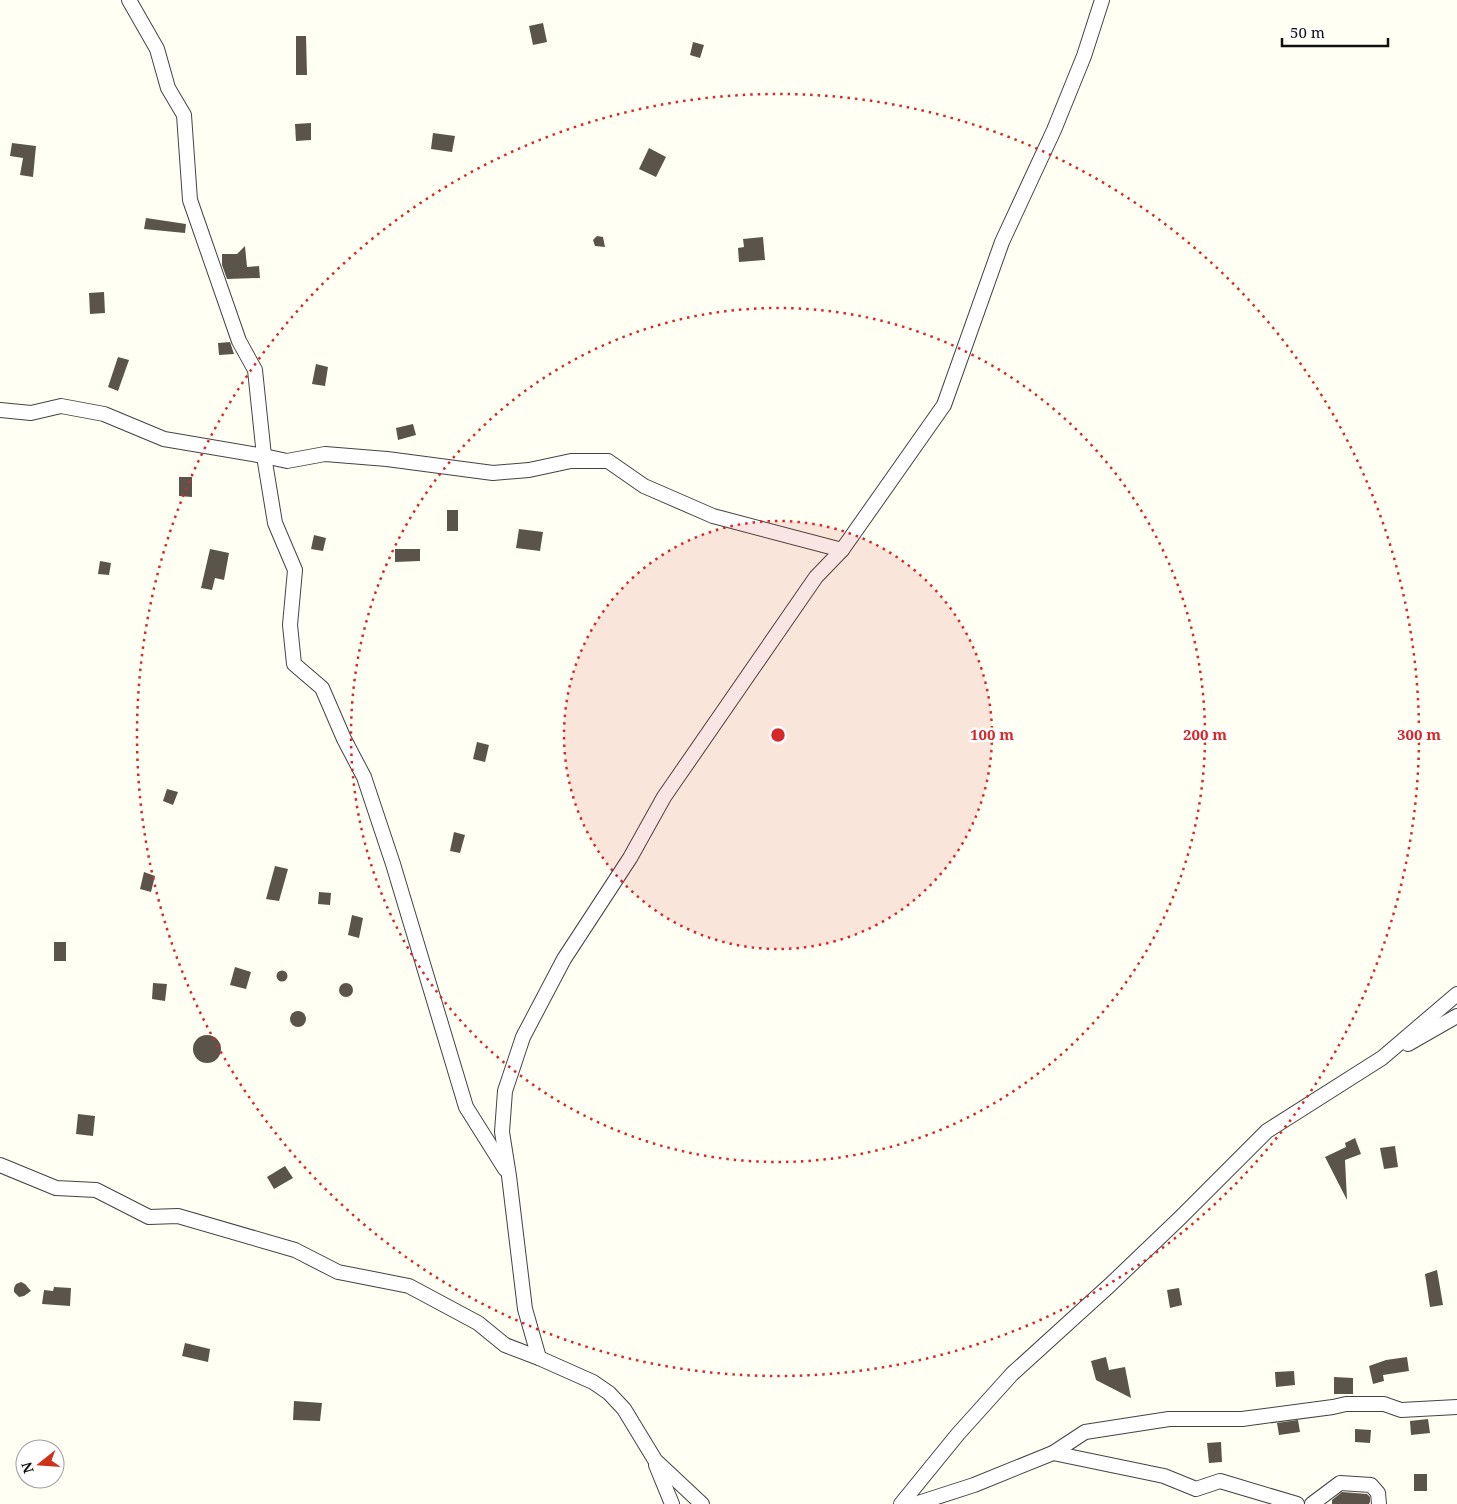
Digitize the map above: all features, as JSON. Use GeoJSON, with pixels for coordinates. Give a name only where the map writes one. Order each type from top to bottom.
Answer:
{"type":"FeatureCollection","features":[{"type":"Feature","properties":{"kind":"street"},"geometry":{"type":"LineString","coordinates":[[129,0],[157,50],[168,88],[184,114],[190,200],[240,341],[255,370],[264,456],[275,523],[295,570],[290,625],[294,664],[322,688],[344,739],[364,777],[394,864],[466,1107],[509,1176]]}},
{"type":"Feature","properties":{"kind":"street"},"geometry":{"type":"LineString","coordinates":[[539,1358],[525,1309],[502,1132],[505,1091],[524,1038],[564,959],[630,858],[664,797],[816,577],[842,550],[944,405],[1002,242],[1054,130],[1084,56],[1102,0]]}},
{"type":"Feature","properties":{"kind":"street"},"geometry":{"type":"LineString","coordinates":[[0,410],[31,413],[61,406],[104,414],[164,439],[264,456],[287,462],[325,454],[387,459],[493,472],[529,470],[571,461],[608,461],[644,486],[712,516],[842,550]]}},
{"type":"Feature","properties":{"kind":"street"},"geometry":{"type":"LineString","coordinates":[[1382,1058],[1457,994]]}},
{"type":"Feature","properties":{"kind":"street"},"geometry":{"type":"LineString","coordinates":[[901,1504],[958,1434],[1012,1374],[1167,1231],[1267,1131],[1382,1058],[1457,1016]]}},
{"type":"Feature","properties":{"kind":"street"},"geometry":{"type":"LineString","coordinates":[[0,1165],[56,1188],[96,1190],[149,1217],[178,1216],[295,1250],[338,1272],[409,1286],[478,1322],[505,1345],[593,1382],[609,1393],[624,1409],[655,1460],[672,1504]]}},
{"type":"Feature","properties":{"kind":"street"},"geometry":{"type":"LineString","coordinates":[[915,1504],[974,1485],[1053,1453],[1085,1432],[1169,1419],[1242,1419],[1346,1404],[1384,1404],[1400,1410],[1457,1408]]}},
{"type":"Feature","properties":{"kind":"street"},"geometry":{"type":"LineString","coordinates":[[1053,1453],[1164,1476],[1196,1489],[1220,1480],[1297,1504]]}},
{"type":"Feature","properties":{"kind":"street"},"geometry":{"type":"LineString","coordinates":[[655,1460],[702,1504]]}},
{"type":"Feature","properties":{"kind":"street"},"geometry":{"type":"LineString","coordinates":[[1312,1504],[1340,1483],[1371,1485],[1378,1493],[1379,1504]]}},
{"type":"Feature","properties":{"kind":"building"},"geometry":{"type":"Polygon","coordinates":[[[543,23],[547,42],[533,45],[529,26],[543,23]]]}},
{"type":"Feature","properties":{"kind":"building"},"geometry":{"type":"Polygon","coordinates":[[[296,36],[306,36],[307,75],[296,75],[296,36]]]}},
{"type":"Feature","properties":{"kind":"building"},"geometry":{"type":"Polygon","coordinates":[[[693,42],[704,45],[700,58],[690,55],[693,42]]]}},
{"type":"Feature","properties":{"kind":"building"},"geometry":{"type":"Polygon","coordinates":[[[311,123],[311,140],[296,141],[295,124],[311,123]]]}},
{"type":"Feature","properties":{"kind":"building"},"geometry":{"type":"Polygon","coordinates":[[[433,133],[455,136],[452,152],[431,149],[433,133]]]}},
{"type":"Feature","properties":{"kind":"building"},"geometry":{"type":"Polygon","coordinates":[[[12,143],[36,146],[33,177],[20,175],[23,158],[10,156],[12,143]]]}},
{"type":"Feature","properties":{"kind":"building"},"geometry":{"type":"Polygon","coordinates":[[[649,148],[666,157],[656,177],[639,169],[649,148]]]}},
{"type":"Feature","properties":{"kind":"building"},"geometry":{"type":"Polygon","coordinates":[[[146,218],[186,224],[185,233],[144,229],[146,218]]]}},
{"type":"Feature","properties":{"kind":"building"},"geometry":{"type":"Polygon","coordinates":[[[597,236],[603,237],[605,247],[595,246],[593,240],[597,236]]]}},
{"type":"Feature","properties":{"kind":"building"},"geometry":{"type":"Polygon","coordinates":[[[763,237],[765,260],[739,262],[738,248],[744,247],[743,239],[763,237]]]}},
{"type":"Feature","properties":{"kind":"building"},"geometry":{"type":"Polygon","coordinates":[[[245,246],[247,267],[259,266],[260,278],[227,279],[222,265],[222,254],[237,254],[245,246]]]}},
{"type":"Feature","properties":{"kind":"building"},"geometry":{"type":"Polygon","coordinates":[[[104,292],[105,313],[90,314],[89,293],[104,292]]]}},
{"type":"Feature","properties":{"kind":"building"},"geometry":{"type":"Polygon","coordinates":[[[230,342],[234,354],[219,355],[218,343],[230,342]]]}},
{"type":"Feature","properties":{"kind":"building"},"geometry":{"type":"Polygon","coordinates":[[[118,357],[129,360],[118,391],[108,387],[118,357]]]}},
{"type":"Feature","properties":{"kind":"building"},"geometry":{"type":"Polygon","coordinates":[[[316,364],[328,367],[325,386],[312,384],[316,364]]]}},
{"type":"Feature","properties":{"kind":"building"},"geometry":{"type":"Polygon","coordinates":[[[413,424],[416,435],[398,440],[396,428],[413,424]]]}},
{"type":"Feature","properties":{"kind":"building"},"geometry":{"type":"Polygon","coordinates":[[[179,477],[192,477],[192,497],[179,496],[179,477]]]}},
{"type":"Feature","properties":{"kind":"building"},"geometry":{"type":"Polygon","coordinates":[[[447,510],[458,510],[458,531],[447,531],[447,510]]]}},
{"type":"Feature","properties":{"kind":"building"},"geometry":{"type":"Polygon","coordinates":[[[519,529],[543,532],[540,551],[516,548],[519,529]]]}},
{"type":"Feature","properties":{"kind":"building"},"geometry":{"type":"Polygon","coordinates":[[[314,535],[326,538],[323,551],[311,549],[314,535]]]}},
{"type":"Feature","properties":{"kind":"building"},"geometry":{"type":"Polygon","coordinates":[[[210,549],[229,553],[224,580],[215,578],[212,590],[201,588],[210,549]]]}},
{"type":"Feature","properties":{"kind":"building"},"geometry":{"type":"Polygon","coordinates":[[[395,549],[420,549],[420,561],[395,562],[395,549]]]}},
{"type":"Feature","properties":{"kind":"building"},"geometry":{"type":"Polygon","coordinates":[[[100,561],[111,563],[109,575],[98,574],[100,561]]]}},
{"type":"Feature","properties":{"kind":"building"},"geometry":{"type":"Polygon","coordinates":[[[477,742],[489,745],[485,762],[473,759],[477,742]]]}},
{"type":"Feature","properties":{"kind":"building"},"geometry":{"type":"Polygon","coordinates":[[[167,789],[178,792],[173,805],[163,801],[167,789]]]}},
{"type":"Feature","properties":{"kind":"building"},"geometry":{"type":"Polygon","coordinates":[[[454,832],[465,835],[460,853],[450,851],[454,832]]]}},
{"type":"Feature","properties":{"kind":"building"},"geometry":{"type":"Polygon","coordinates":[[[275,866],[288,869],[279,901],[266,899],[275,866]]]}},
{"type":"Feature","properties":{"kind":"building"},"geometry":{"type":"Polygon","coordinates":[[[144,872],[155,876],[151,892],[140,889],[144,872]]]}},
{"type":"Feature","properties":{"kind":"building"},"geometry":{"type":"Polygon","coordinates":[[[319,892],[331,893],[330,905],[318,904],[319,892]]]}},
{"type":"Feature","properties":{"kind":"building"},"geometry":{"type":"Polygon","coordinates":[[[352,915],[363,918],[359,938],[348,935],[352,915]]]}},
{"type":"Feature","properties":{"kind":"building"},"geometry":{"type":"Polygon","coordinates":[[[54,942],[66,942],[66,961],[54,961],[54,942]]]}},
{"type":"Feature","properties":{"kind":"building"},"geometry":{"type":"Polygon","coordinates":[[[235,967],[251,972],[246,989],[230,985],[235,967]]]}},
{"type":"Feature","properties":{"kind":"building"},"geometry":{"type":"Polygon","coordinates":[[[282,970],[288,976],[282,982],[276,976],[282,970]]]}},
{"type":"Feature","properties":{"kind":"building"},"geometry":{"type":"Polygon","coordinates":[[[153,983],[167,984],[165,1001],[152,999],[153,983]]]}},
{"type":"Feature","properties":{"kind":"building"},"geometry":{"type":"Polygon","coordinates":[[[346,983],[351,985],[353,990],[351,995],[346,997],[341,995],[339,990],[341,985],[346,983]]]}},
{"type":"Feature","properties":{"kind":"building"},"geometry":{"type":"Polygon","coordinates":[[[298,1011],[304,1013],[306,1019],[304,1025],[298,1027],[292,1025],[290,1019],[292,1013],[298,1011]]]}},
{"type":"Feature","properties":{"kind":"building"},"geometry":{"type":"Polygon","coordinates":[[[207,1035],[217,1039],[221,1049],[217,1059],[207,1063],[197,1059],[193,1049],[197,1039],[207,1035]]]}},
{"type":"Feature","properties":{"kind":"building"},"geometry":{"type":"Polygon","coordinates":[[[78,1114],[95,1116],[93,1136],[76,1134],[78,1114]]]}},
{"type":"Feature","properties":{"kind":"building"},"geometry":{"type":"Polygon","coordinates":[[[1355,1138],[1361,1154],[1345,1160],[1347,1200],[1325,1157],[1346,1147],[1345,1143],[1355,1138]]]}},
{"type":"Feature","properties":{"kind":"building"},"geometry":{"type":"Polygon","coordinates":[[[1395,1146],[1398,1167],[1384,1169],[1380,1148],[1395,1146]]]}},
{"type":"Feature","properties":{"kind":"building"},"geometry":{"type":"Polygon","coordinates":[[[285,1166],[293,1178],[274,1189],[267,1177],[285,1166]]]}},
{"type":"Feature","properties":{"kind":"building"},"geometry":{"type":"Polygon","coordinates":[[[1437,1270],[1443,1305],[1430,1307],[1425,1274],[1437,1270]]]}},
{"type":"Feature","properties":{"kind":"building"},"geometry":{"type":"Polygon","coordinates":[[[21,1282],[31,1291],[19,1297],[14,1292],[14,1288],[16,1284],[21,1282]]]}},
{"type":"Feature","properties":{"kind":"building"},"geometry":{"type":"Polygon","coordinates":[[[54,1287],[71,1288],[70,1306],[42,1304],[44,1290],[53,1291],[54,1287]]]}},
{"type":"Feature","properties":{"kind":"building"},"geometry":{"type":"Polygon","coordinates":[[[1179,1288],[1182,1305],[1170,1308],[1167,1290],[1179,1288]]]}},
{"type":"Feature","properties":{"kind":"building"},"geometry":{"type":"Polygon","coordinates":[[[185,1343],[210,1349],[208,1362],[182,1356],[185,1343]]]}},
{"type":"Feature","properties":{"kind":"building"},"geometry":{"type":"Polygon","coordinates":[[[1106,1357],[1109,1370],[1125,1367],[1131,1398],[1096,1380],[1091,1361],[1106,1357]]]}},
{"type":"Feature","properties":{"kind":"building"},"geometry":{"type":"Polygon","coordinates":[[[1407,1357],[1409,1371],[1383,1375],[1384,1381],[1373,1384],[1369,1366],[1386,1360],[1407,1357]]]}},
{"type":"Feature","properties":{"kind":"building"},"geometry":{"type":"Polygon","coordinates":[[[1294,1371],[1295,1385],[1276,1387],[1275,1372],[1294,1371]]]}},
{"type":"Feature","properties":{"kind":"building"},"geometry":{"type":"Polygon","coordinates":[[[1334,1377],[1353,1378],[1353,1394],[1334,1394],[1334,1377]]]}},
{"type":"Feature","properties":{"kind":"building"},"geometry":{"type":"Polygon","coordinates":[[[294,1401],[322,1403],[320,1421],[293,1420],[294,1401]]]}},
{"type":"Feature","properties":{"kind":"building"},"geometry":{"type":"Polygon","coordinates":[[[1428,1419],[1430,1433],[1411,1435],[1410,1421],[1428,1419]]]}},
{"type":"Feature","properties":{"kind":"building"},"geometry":{"type":"Polygon","coordinates":[[[1298,1420],[1300,1432],[1279,1435],[1277,1423],[1298,1420]]]}},
{"type":"Feature","properties":{"kind":"building"},"geometry":{"type":"Polygon","coordinates":[[[1355,1429],[1371,1430],[1370,1443],[1355,1442],[1355,1429]]]}},
{"type":"Feature","properties":{"kind":"building"},"geometry":{"type":"Polygon","coordinates":[[[1221,1442],[1222,1462],[1209,1463],[1207,1443],[1221,1442]]]}},
{"type":"Feature","properties":{"kind":"building"},"geometry":{"type":"Polygon","coordinates":[[[1414,1474],[1427,1474],[1427,1491],[1414,1491],[1414,1474]]]}},
{"type":"Feature","properties":{"kind":"building"},"geometry":{"type":"Polygon","coordinates":[[[1342,1492],[1367,1494],[1370,1497],[1370,1502],[1369,1504],[1332,1504],[1332,1500],[1342,1492]]]}}]}
